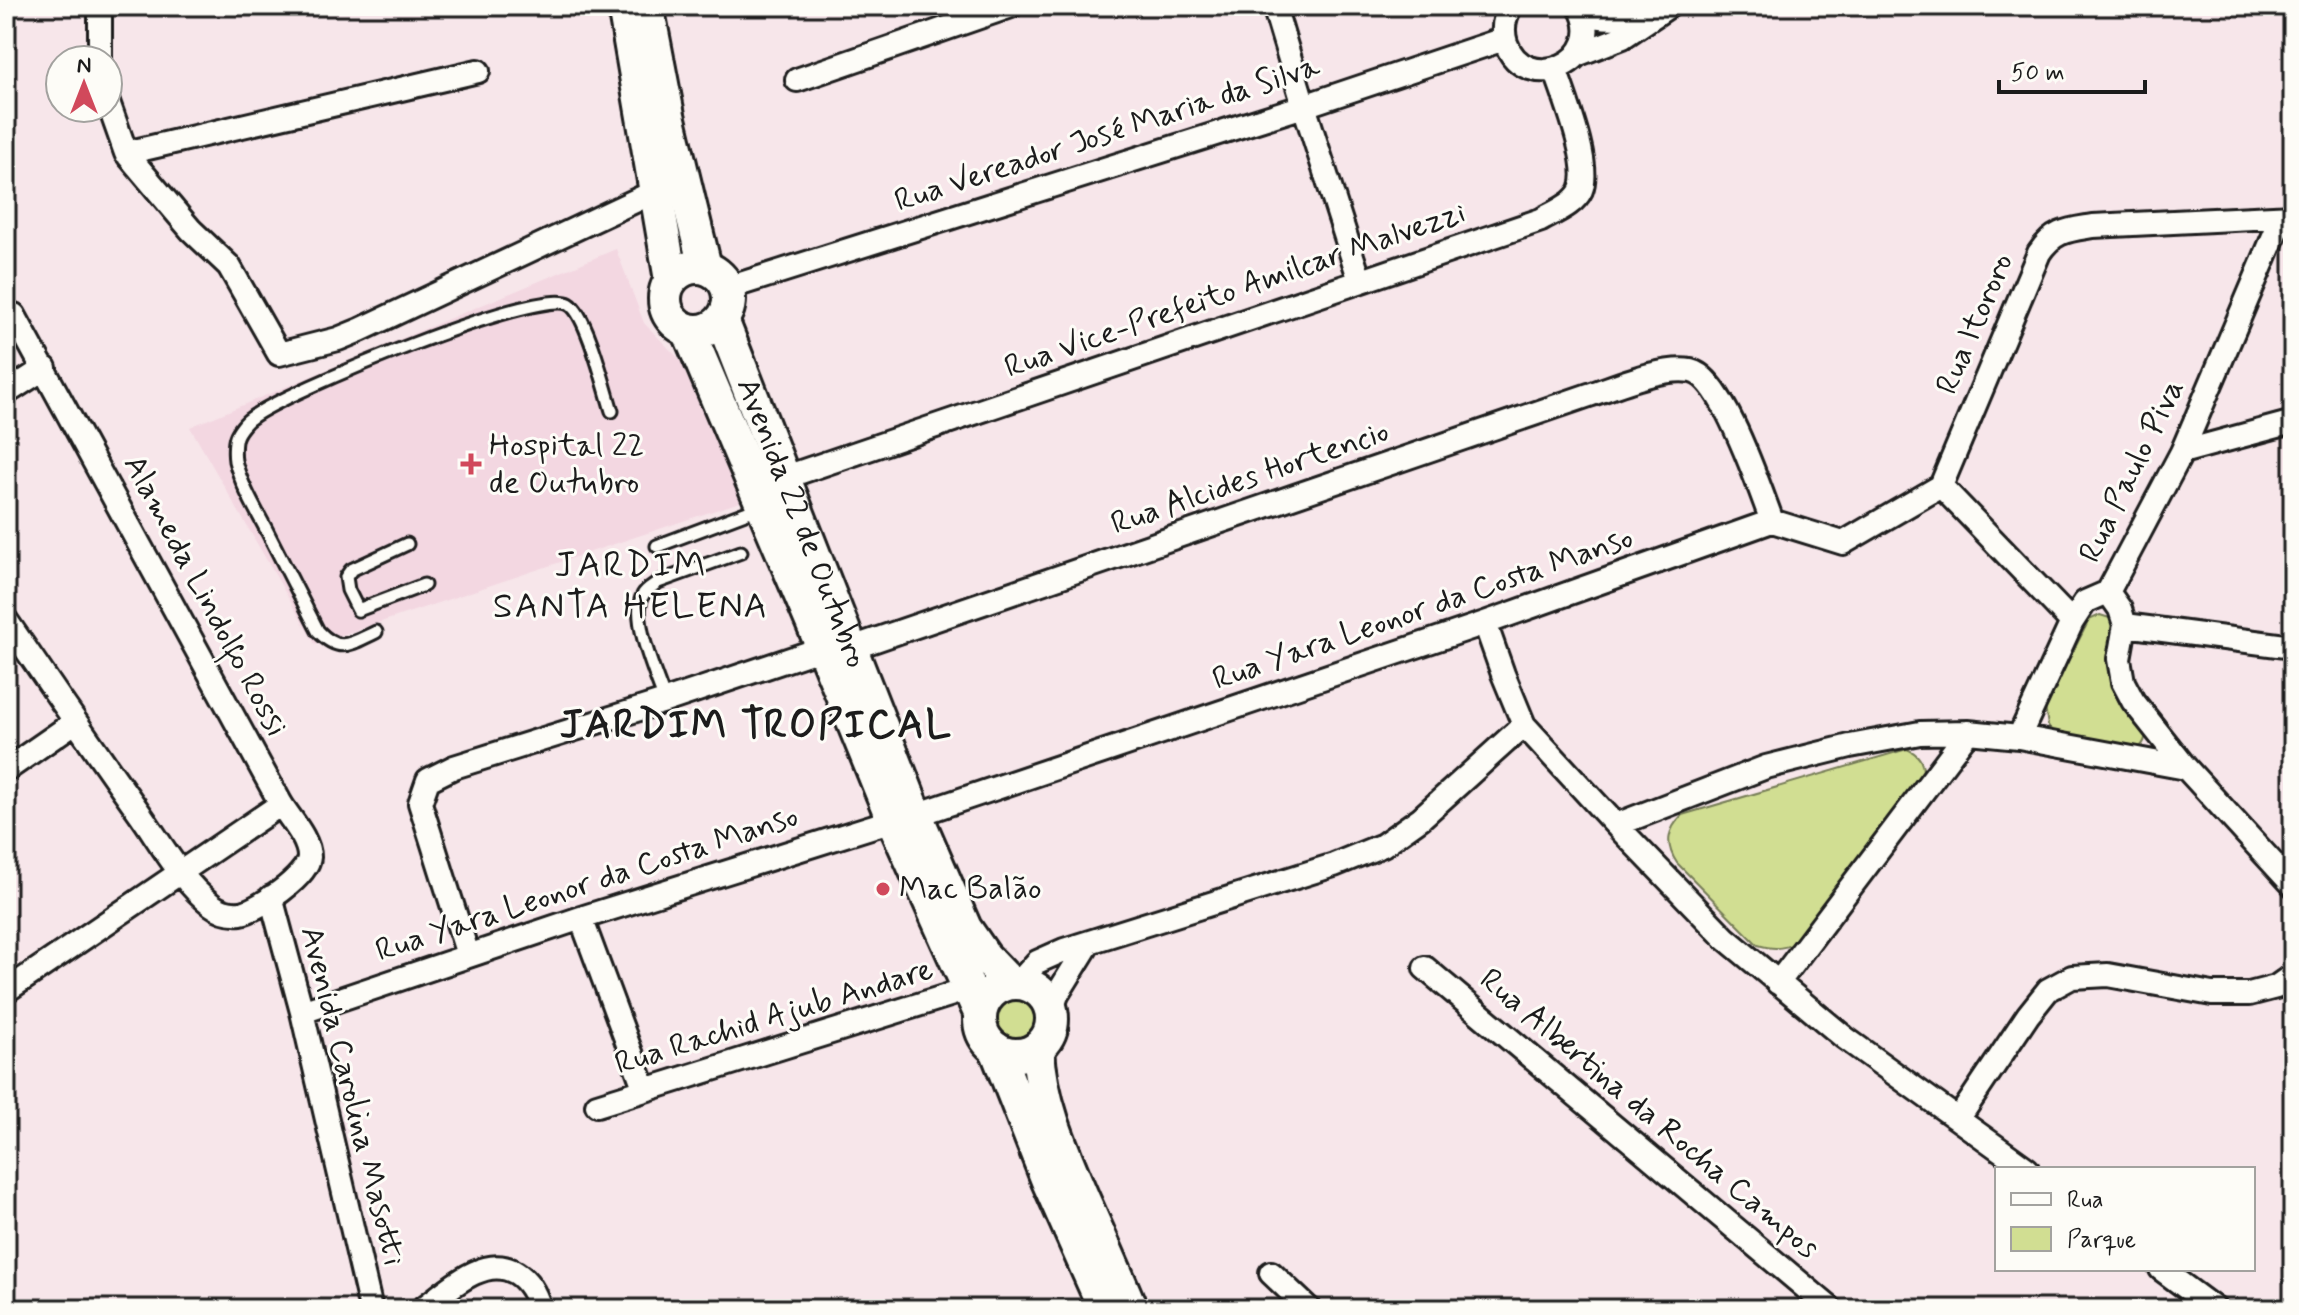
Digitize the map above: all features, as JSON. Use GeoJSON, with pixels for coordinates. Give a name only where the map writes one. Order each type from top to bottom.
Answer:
{"type":"FeatureCollection","features":[{"type":"Feature","properties":{"kind":"street"},"geometry":{"type":"LineString","coordinates":[[100,6],[100,44]]}},
{"type":"Feature","properties":{"kind":"street","name":"Avenida 22 de Outubro"},"geometry":{"type":"LineString","coordinates":[[624,6],[671,280],[665,295],[666,307],[673,321],[688,330],[763,506],[838,648]]}},
{"type":"Feature","properties":{"kind":"street"},"geometry":{"type":"LineString","coordinates":[[647,6],[668,115],[716,278],[729,308],[717,325],[703,331],[688,330]]}},
{"type":"Feature","properties":{"kind":"street"},"geometry":{"type":"LineString","coordinates":[[797,80],[1011,6]]}},
{"type":"Feature","properties":{"kind":"street"},"geometry":{"type":"LineString","coordinates":[[1274,6],[1360,281]]}},
{"type":"Feature","properties":{"kind":"street"},"geometry":{"type":"LineString","coordinates":[[1511,6],[1503,25],[1509,51],[1529,68],[1542,70],[1568,64],[1579,54],[1623,37],[1665,8]]}},
{"type":"Feature","properties":{"kind":"street"},"geometry":{"type":"LineString","coordinates":[[1581,10],[1605,19],[1617,19],[1665,8]]}},
{"type":"Feature","properties":{"kind":"street"},"geometry":{"type":"LineString","coordinates":[[1579,54],[1587,27],[1581,10]]}},
{"type":"Feature","properties":{"kind":"street","name":"Rua Vereador José Maria da Silva"},"geometry":{"type":"LineString","coordinates":[[716,278],[1304,106],[1504,39]]}},
{"type":"Feature","properties":{"kind":"street","name":"Rua Vice-Prefeito Amilcar Malvezzi"},"geometry":{"type":"LineString","coordinates":[[783,478],[1541,220],[1571,202],[1581,191],[1584,176],[1581,150],[1555,69]]}},
{"type":"Feature","properties":{"kind":"street"},"geometry":{"type":"LineString","coordinates":[[126,153],[478,71]]}},
{"type":"Feature","properties":{"kind":"street"},"geometry":{"type":"LineString","coordinates":[[116,124],[126,153],[191,230],[229,266],[279,354],[360,330],[656,191]]}},
{"type":"Feature","properties":{"kind":"street","name":"Rua Paulo Piva"},"geometry":{"type":"LineString","coordinates":[[2019,737],[2072,622],[2085,602],[2108,592],[2182,452],[2287,216]]}},
{"type":"Feature","properties":{"kind":"street","name":"Rua Itororo"},"geometry":{"type":"LineString","coordinates":[[1941,486],[2039,253],[2047,241],[2062,231],[2093,226],[2287,216]]}},
{"type":"Feature","properties":{"kind":"street"},"geometry":{"type":"LineString","coordinates":[[671,280],[690,267],[716,278]]}},
{"type":"Feature","properties":{"kind":"street","name":"Alameda Lindolfo Rossi"},"geometry":{"type":"LineString","coordinates":[[14,315],[304,841],[309,859],[302,873],[271,897]]}},
{"type":"Feature","properties":{"kind":"street","name":"Avenida 22 de Outubro"},"geometry":{"type":"LineString","coordinates":[[722,320],[783,478],[838,648],[975,1001]]}},
{"type":"Feature","properties":{"kind":"street"},"geometry":{"type":"LineString","coordinates":[[6,393],[45,368]]}},
{"type":"Feature","properties":{"kind":"street","name":"Rua Alcides Hortencio"},"geometry":{"type":"LineString","coordinates":[[468,955],[420,803],[428,780],[454,767],[838,648],[1589,395],[1670,371],[1694,371],[1708,381],[1724,403],[1772,521]]}},
{"type":"Feature","properties":{"kind":"street"},"geometry":{"type":"LineString","coordinates":[[2182,452],[2293,422]]}},
{"type":"Feature","properties":{"kind":"street"},"geometry":{"type":"LineString","coordinates":[[1772,521],[1843,543],[1941,486],[2072,622]]}},
{"type":"Feature","properties":{"kind":"street","name":"Rua Yara Leonor da Costa Manso"},"geometry":{"type":"LineString","coordinates":[[302,1012],[581,918],[904,817],[1485,623],[1772,521]]}},
{"type":"Feature","properties":{"kind":"street"},"geometry":{"type":"LineString","coordinates":[[2108,592],[2120,609],[2125,625],[2119,659],[2123,682],[2133,701],[2186,768],[2293,885]]}},
{"type":"Feature","properties":{"kind":"street"},"geometry":{"type":"LineString","coordinates":[[6,620],[181,871],[212,905],[230,913],[249,910],[271,897]]}},
{"type":"Feature","properties":{"kind":"street"},"geometry":{"type":"LineString","coordinates":[[1485,623],[1524,725],[1725,938],[1845,1038],[2024,1167]]}},
{"type":"Feature","properties":{"kind":"street"},"geometry":{"type":"LineString","coordinates":[[2125,625],[2293,647]]}},
{"type":"Feature","properties":{"kind":"street"},"geometry":{"type":"LineString","coordinates":[[6,770],[75,722]]}},
{"type":"Feature","properties":{"kind":"street"},"geometry":{"type":"LineString","coordinates":[[1014,982],[1037,962],[1064,950],[1334,865],[1383,845],[1421,818],[1524,725]]}},
{"type":"Feature","properties":{"kind":"street"},"geometry":{"type":"LineString","coordinates":[[1616,825],[1766,767],[1920,733],[1968,732],[2019,737],[2186,768]]}},
{"type":"Feature","properties":{"kind":"street"},"geometry":{"type":"LineString","coordinates":[[1778,983],[1968,732]]}},
{"type":"Feature","properties":{"kind":"street"},"geometry":{"type":"LineString","coordinates":[[6,991],[281,804]]}},
{"type":"Feature","properties":{"kind":"street","name":"Avenida 22 de Outubro"},"geometry":{"type":"LineString","coordinates":[[904,817],[965,928],[985,957],[1014,982]]}},
{"type":"Feature","properties":{"kind":"street","name":"Avenida Carolina Masotti"},"geometry":{"type":"LineString","coordinates":[[271,897],[302,1012],[371,1309]]}},
{"type":"Feature","properties":{"kind":"street"},"geometry":{"type":"LineString","coordinates":[[581,918],[645,1090]]}},
{"type":"Feature","properties":{"kind":"street"},"geometry":{"type":"LineString","coordinates":[[996,1049],[1018,1055],[1038,1048],[1050,1034],[1052,1009],[1057,995],[1089,943]]}},
{"type":"Feature","properties":{"kind":"street","name":"Rua Albertina da Rocha Campos"},"geometry":{"type":"LineString","coordinates":[[1425,968],[1831,1309]]}},
{"type":"Feature","properties":{"kind":"street"},"geometry":{"type":"LineString","coordinates":[[1959,1118],[2048,990],[2072,977],[2108,975],[2212,994],[2249,994],[2276,987],[2293,975]]}},
{"type":"Feature","properties":{"kind":"street"},"geometry":{"type":"LineString","coordinates":[[1052,1009],[1042,993],[1031,985],[1014,982],[975,1001],[983,1033],[996,1049],[1048,1181],[1105,1309]]}},
{"type":"Feature","properties":{"kind":"street","name":"Rua Rachid Ajub Andare"},"geometry":{"type":"LineString","coordinates":[[597,1105],[975,1001]]}},
{"type":"Feature","properties":{"kind":"street"},"geometry":{"type":"LineString","coordinates":[[1038,1048],[1041,1083],[1048,1109],[1067,1162],[1131,1309]]}},
{"type":"Feature","properties":{"kind":"street"},"geometry":{"type":"LineString","coordinates":[[422,1309],[471,1274],[490,1268],[512,1270],[519,1274],[529,1283],[534,1307]]}},
{"type":"Feature","properties":{"kind":"street"},"geometry":{"type":"LineString","coordinates":[[2164,1271],[2215,1309]]}},
{"type":"Feature","properties":{"kind":"street"},"geometry":{"type":"LineString","coordinates":[[1271,1273],[1309,1309]]}},
{"type":"Feature","properties":{"kind":"lane"},"geometry":{"type":"LineString","coordinates":[[376,632],[341,645],[330,643],[318,631],[246,490],[234,457],[236,437],[249,419],[365,362],[448,331],[523,308],[555,302],[571,305],[580,317],[612,411]]}},
{"type":"Feature","properties":{"kind":"lane"},"geometry":{"type":"LineString","coordinates":[[657,546],[763,506]]}},
{"type":"Feature","properties":{"kind":"lane"},"geometry":{"type":"LineString","coordinates":[[407,544],[351,570],[346,577],[348,590],[358,610],[424,585]]}},
{"type":"Feature","properties":{"kind":"lane"},"geometry":{"type":"LineString","coordinates":[[665,701],[640,621],[644,593],[658,582],[741,552]]}},
{"type":"Feature","properties":{"kind":"shaded area","name":"Hospital 22 de Outubro"},"geometry":{"type":"Polygon","coordinates":[[[616,249],[644,323],[693,373],[719,419],[740,502],[315,644],[190,427],[616,249]]]}},
{"type":"Feature","properties":{"kind":"green space"},"geometry":{"type":"Polygon","coordinates":[[[2100,615],[2116,620],[2113,685],[2120,704],[2144,727],[2145,738],[2140,747],[2053,734],[2048,726],[2045,707],[2089,620],[2100,615]]]}},
{"type":"Feature","properties":{"kind":"green space"},"geometry":{"type":"Polygon","coordinates":[[[1907,749],[1920,759],[1923,775],[1802,939],[1791,945],[1775,948],[1758,945],[1673,856],[1669,838],[1673,826],[1682,815],[1907,749]]]}},
{"type":"Feature","properties":{"kind":"green space"},"geometry":{"type":"Polygon","coordinates":[[[1017,993],[1036,1001],[1044,1020],[1036,1039],[1017,1047],[998,1039],[990,1020],[998,1001],[1017,993]]]}},
{"type":"Feature","properties":{"kind":"place","name":"Hospital 22 de Outubro"},"geometry":{"type":"Point","coordinates":[471,464]}},
{"type":"Feature","properties":{"kind":"place","name":"Mac Balão"},"geometry":{"type":"Point","coordinates":[883,889]}},
{"type":"Feature","properties":{"kind":"district","name":"JARDIM SANTA HELENA"},"geometry":{"type":"Point","coordinates":[631,586]}},
{"type":"Feature","properties":{"kind":"district","name":"JARDIM TROPICAL"},"geometry":{"type":"Point","coordinates":[756,726]}}]}
